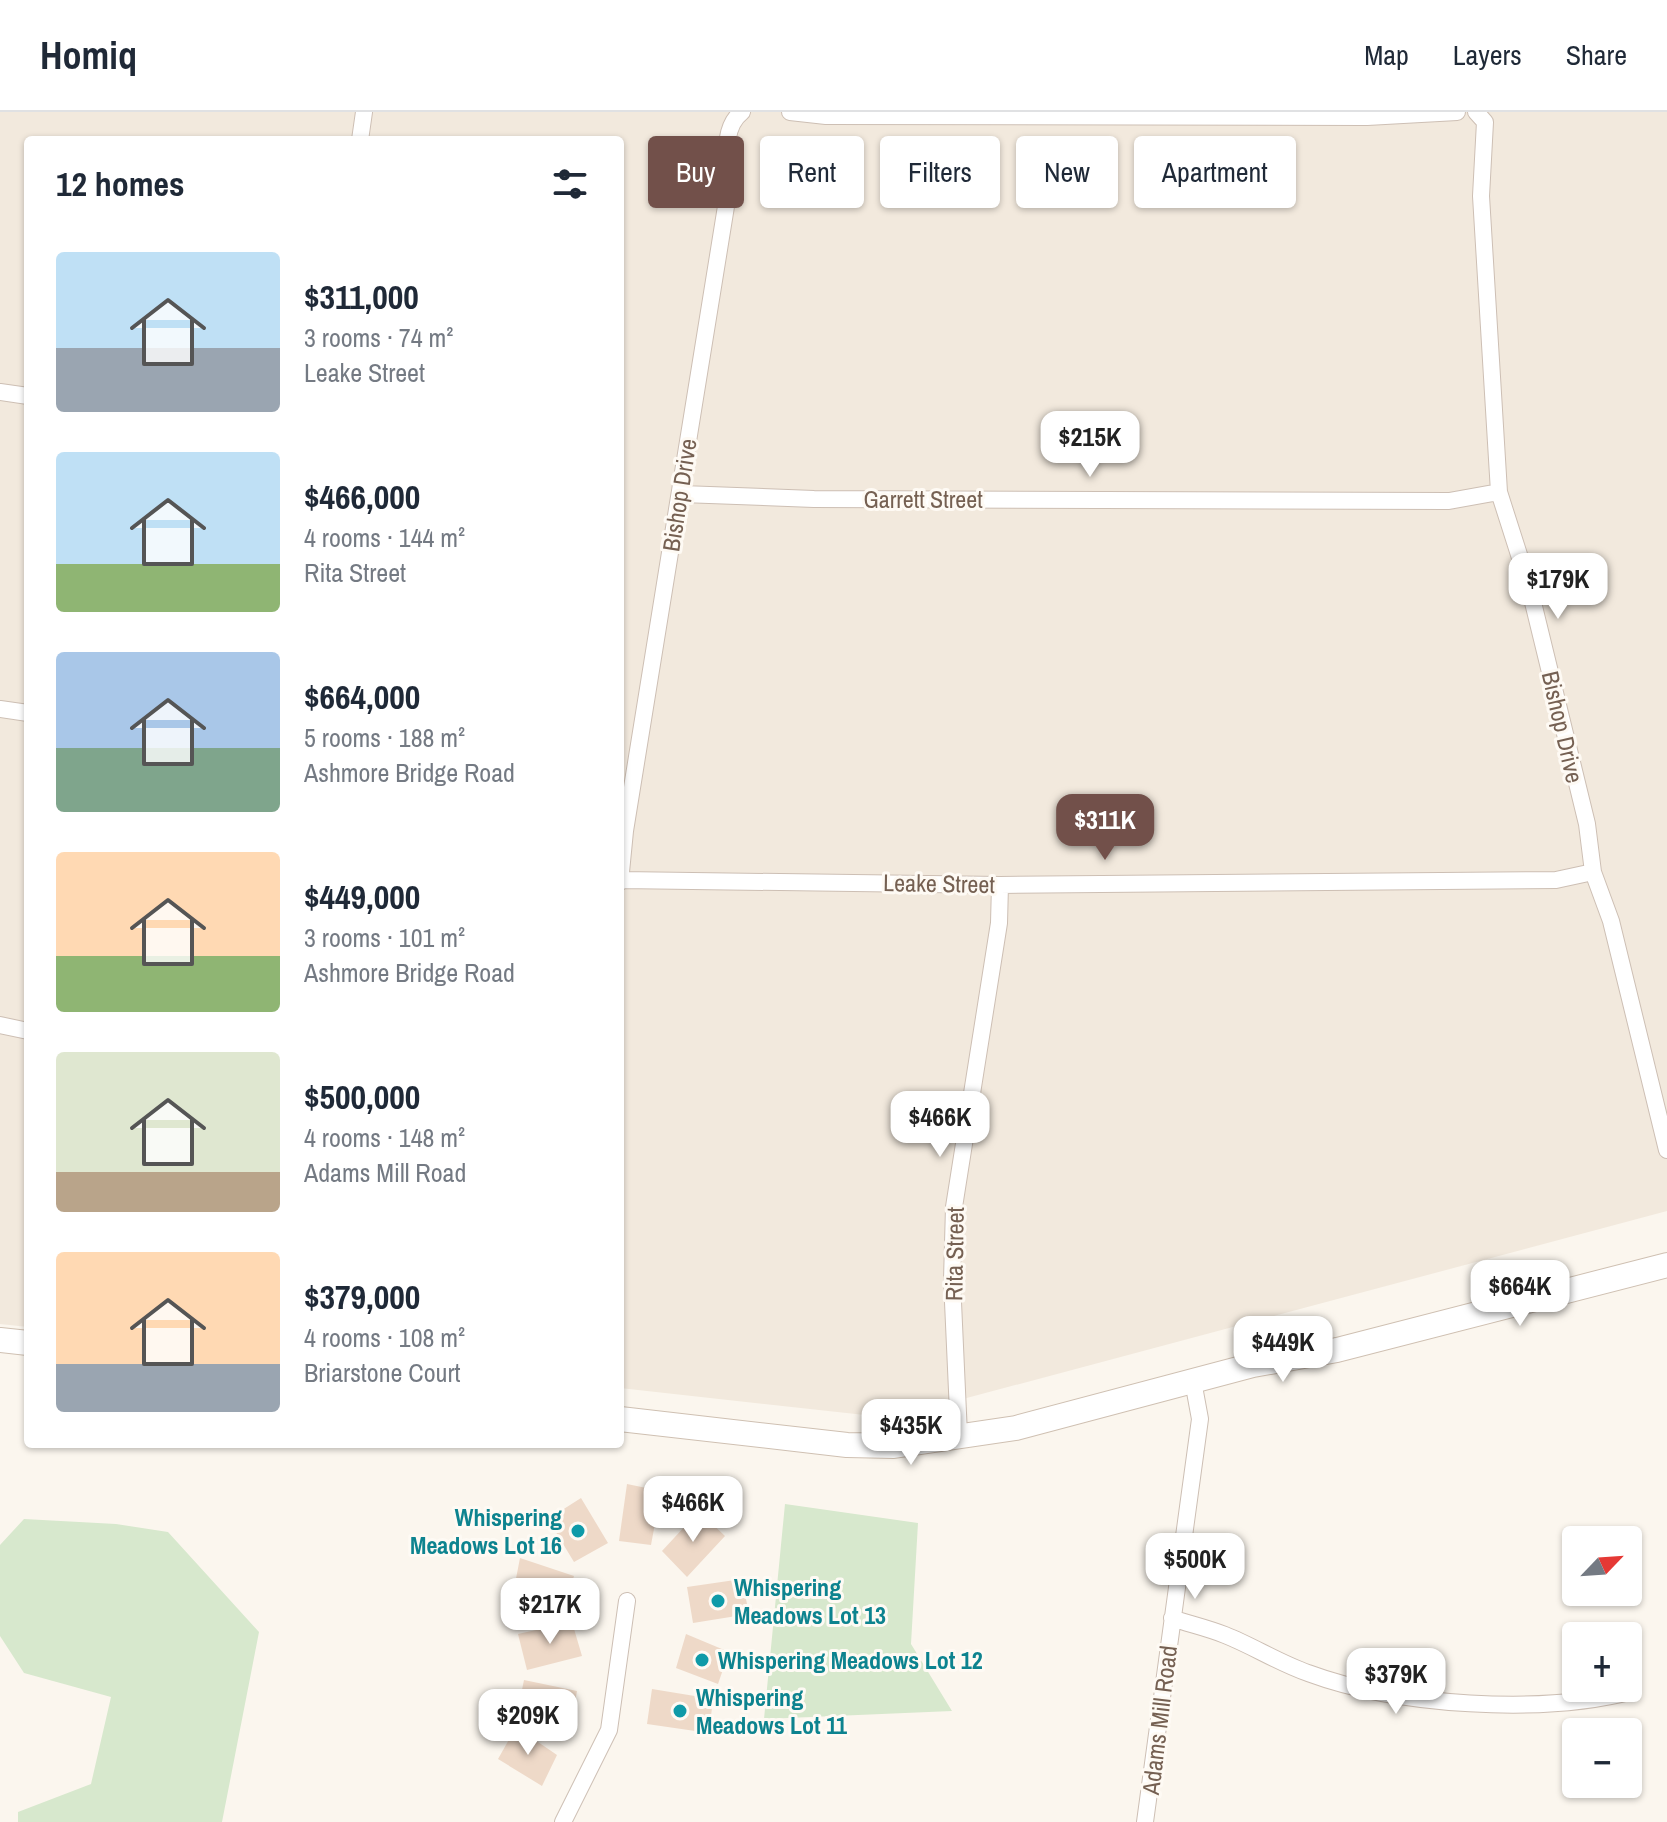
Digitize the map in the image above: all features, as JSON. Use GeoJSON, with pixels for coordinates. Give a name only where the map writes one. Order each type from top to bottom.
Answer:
{"type":"FeatureCollection","features":[{"type":"Feature","properties":{"kind":"main road"},"geometry":{"type":"LineString","coordinates":[[624,1419],[847,1445],[894,1446],[1016,1428],[1253,1365],[1337,1350],[1667,1265]]}},
{"type":"Feature","properties":{"kind":"main road"},"geometry":{"type":"LineString","coordinates":[[0,1340],[24,1343]]}},
{"type":"Feature","properties":{"kind":"street"},"geometry":{"type":"LineString","coordinates":[[361,136],[364,112]]}},
{"type":"Feature","properties":{"kind":"street","name":"Bishop Drive"},"geometry":{"type":"LineString","coordinates":[[624,841],[728,194],[728,138],[733,120],[742,112]]}},
{"type":"Feature","properties":{"kind":"street"},"geometry":{"type":"LineString","coordinates":[[790,112],[826,116],[1367,117],[1457,112]]}},
{"type":"Feature","properties":{"kind":"street","name":"Bishop Drive"},"geometry":{"type":"LineString","coordinates":[[1476,112],[1485,122],[1481,196],[1499,492],[1529,586],[1587,824],[1593,872],[1611,921],[1667,1150]]}},
{"type":"Feature","properties":{"kind":"street"},"geometry":{"type":"LineString","coordinates":[[0,392],[24,395]]}},
{"type":"Feature","properties":{"kind":"street","name":"Garrett Street"},"geometry":{"type":"LineString","coordinates":[[682,494],[800,499],[1449,501],[1499,492]]}},
{"type":"Feature","properties":{"kind":"street"},"geometry":{"type":"LineString","coordinates":[[0,709],[24,712]]}},
{"type":"Feature","properties":{"kind":"street","name":"Leake Street"},"geometry":{"type":"LineString","coordinates":[[624,881],[1000,885],[1556,880],[1593,872]]}},
{"type":"Feature","properties":{"kind":"street","name":"Rita Street"},"geometry":{"type":"LineString","coordinates":[[959,1435],[952,1280],[954,1207],[999,923],[1000,885]]}},
{"type":"Feature","properties":{"kind":"street"},"geometry":{"type":"LineString","coordinates":[[0,1025],[24,1030]]}},
{"type":"Feature","properties":{"kind":"street","name":"Adams Mill Road"},"geometry":{"type":"LineString","coordinates":[[1145,1822],[1200,1419],[1193,1381]]}},
{"type":"Feature","properties":{"kind":"street"},"geometry":{"type":"LineString","coordinates":[[563,1822],[609,1730],[627,1601]]}},
{"type":"Feature","properties":{"kind":"street"},"geometry":{"type":"LineString","coordinates":[[1172,1618],[1223,1634],[1307,1673],[1397,1696],[1469,1702],[1574,1702]]}},
{"type":"Feature","properties":{"kind":"shaded area"},"geometry":{"type":"Polygon","coordinates":[[[0,112],[1667,112],[1667,1211],[892,1418],[624,1388],[624,136],[24,136],[24,1327],[0,1324],[0,112]]]}},
{"type":"Feature","properties":{"kind":"green space"},"geometry":{"type":"Polygon","coordinates":[[[785,1504],[918,1523],[911,1644],[952,1711],[764,1719],[785,1504]]]}},
{"type":"Feature","properties":{"kind":"green space"},"geometry":{"type":"Polygon","coordinates":[[[24,1519],[116,1524],[168,1532],[259,1632],[222,1822],[18,1822],[18,1812],[91,1784],[111,1697],[24,1673],[0,1636],[0,1545],[24,1519]]]}},
{"type":"Feature","properties":{"kind":"building"},"geometry":{"type":"Polygon","coordinates":[[[627,1484],[661,1491],[651,1545],[619,1541],[627,1484]]]}},
{"type":"Feature","properties":{"kind":"building","name":"Whispering Meadows Lot 16"},"geometry":{"type":"Polygon","coordinates":[[[581,1498],[608,1543],[574,1562],[548,1519],[581,1498]]]}},
{"type":"Feature","properties":{"kind":"building"},"geometry":{"type":"Polygon","coordinates":[[[699,1511],[725,1536],[687,1577],[662,1551],[699,1511]]]}},
{"type":"Feature","properties":{"kind":"building"},"geometry":{"type":"Polygon","coordinates":[[[520,1558],[574,1576],[563,1609],[512,1599],[520,1558]]]}},
{"type":"Feature","properties":{"kind":"building","name":"Whispering Meadows Lot 13"},"geometry":{"type":"Polygon","coordinates":[[[742,1579],[749,1614],[693,1623],[687,1587],[742,1579]]]}},
{"type":"Feature","properties":{"kind":"building"},"geometry":{"type":"Polygon","coordinates":[[[572,1622],[582,1656],[527,1670],[518,1634],[572,1622]]]}},
{"type":"Feature","properties":{"kind":"building","name":"Whispering Meadows Lot 12"},"geometry":{"type":"Polygon","coordinates":[[[686,1634],[729,1652],[718,1684],[676,1668],[686,1634]]]}},
{"type":"Feature","properties":{"kind":"building"},"geometry":{"type":"Polygon","coordinates":[[[524,1680],[577,1691],[571,1726],[517,1714],[524,1680]]]}},
{"type":"Feature","properties":{"kind":"building","name":"Whispering Meadows Lot 11"},"geometry":{"type":"Polygon","coordinates":[[[652,1689],[713,1699],[709,1733],[647,1724],[652,1689]]]}},
{"type":"Feature","properties":{"kind":"building"},"geometry":{"type":"Polygon","coordinates":[[[516,1727],[557,1755],[542,1786],[498,1759],[516,1727]]]}},
{"type":"Feature","properties":{"kind":"place","name":"Whispering Meadows Lot 16"},"geometry":{"type":"Point","coordinates":[578,1531]}},
{"type":"Feature","properties":{"kind":"place","name":"Whispering Meadows Lot 13"},"geometry":{"type":"Point","coordinates":[718,1601]}},
{"type":"Feature","properties":{"kind":"place","name":"Whispering Meadows Lot 12"},"geometry":{"type":"Point","coordinates":[702,1660]}},
{"type":"Feature","properties":{"kind":"place","name":"Whispering Meadows Lot 11"},"geometry":{"type":"Point","coordinates":[680,1711]}}]}
